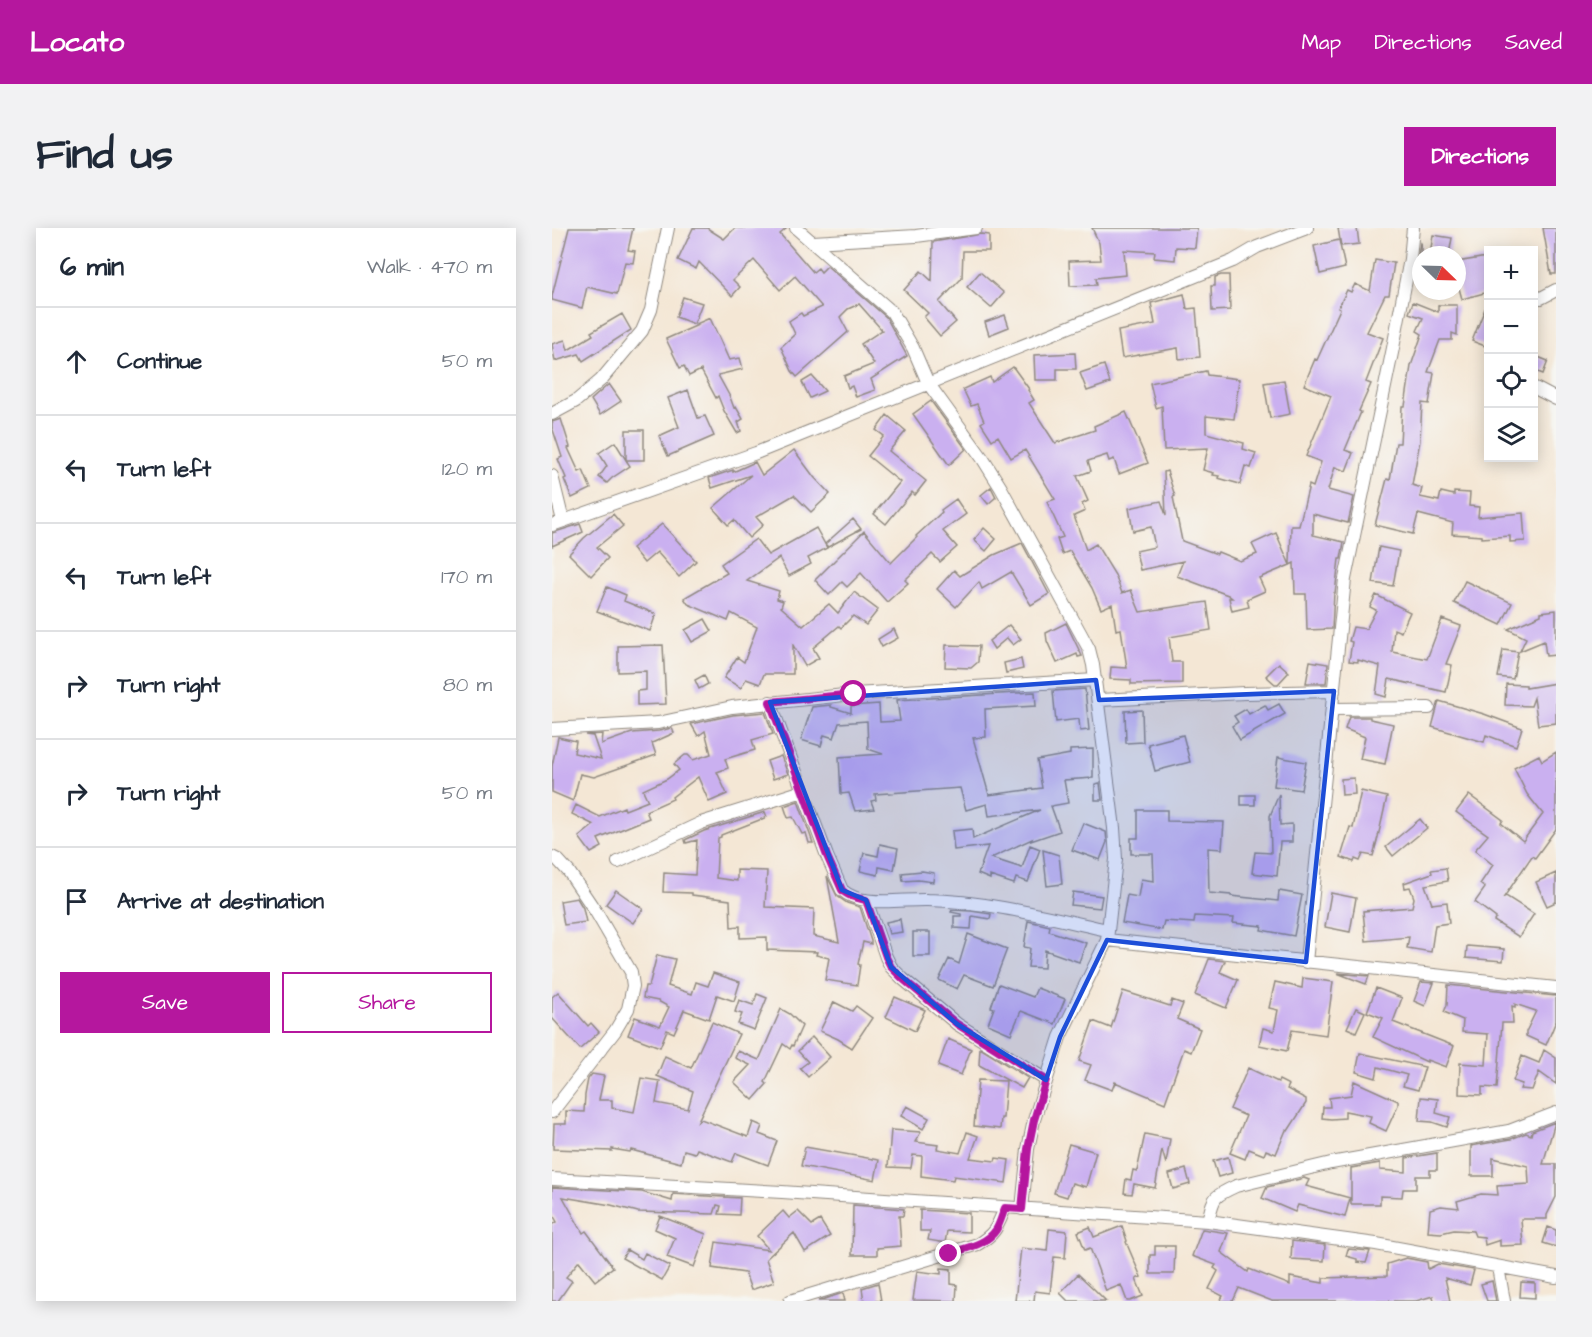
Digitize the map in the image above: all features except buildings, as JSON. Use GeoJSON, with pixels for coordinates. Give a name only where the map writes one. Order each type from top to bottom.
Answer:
{"type":"FeatureCollection","features":[{"type":"Feature","properties":{"kind":"street"},"geometry":{"type":"LineString","coordinates":[[552,414],[576,401],[602,380],[642,331],[651,310],[668,228]]}},
{"type":"Feature","properties":{"kind":"street"},"geometry":{"type":"LineString","coordinates":[[796,228],[892,312],[913,348],[928,383],[1001,488],[1089,650],[1096,680],[1116,859],[1107,935],[1060,1037],[1046,1080],[1028,1149],[1022,1209]]}},
{"type":"Feature","properties":{"kind":"street"},"geometry":{"type":"LineString","coordinates":[[813,242],[916,236],[976,228]]}},
{"type":"Feature","properties":{"kind":"street"},"geometry":{"type":"LineString","coordinates":[[552,476],[557,523],[756,453],[1233,261],[1257,247],[1307,228]]}},
{"type":"Feature","properties":{"kind":"street"},"geometry":{"type":"LineString","coordinates":[[1306,962],[1345,579],[1393,348],[1410,259],[1413,228]]}},
{"type":"Feature","properties":{"kind":"street"},"geometry":{"type":"LineString","coordinates":[[1541,298],[1556,290]]}},
{"type":"Feature","properties":{"kind":"street"},"geometry":{"type":"LineString","coordinates":[[1538,390],[1556,399]]}},
{"type":"Feature","properties":{"kind":"street"},"geometry":{"type":"LineString","coordinates":[[552,729],[658,723],[732,707],[854,694],[1096,680]]}},
{"type":"Feature","properties":{"kind":"street"},"geometry":{"type":"LineString","coordinates":[[1098,700],[1335,691]]}},
{"type":"Feature","properties":{"kind":"street"},"geometry":{"type":"LineString","coordinates":[[770,702],[827,856],[842,890],[854,897],[866,900],[928,900],[989,905],[1107,935],[1306,962],[1556,988]]}},
{"type":"Feature","properties":{"kind":"street"},"geometry":{"type":"LineString","coordinates":[[1333,710],[1429,708]]}},
{"type":"Feature","properties":{"kind":"street"},"geometry":{"type":"LineString","coordinates":[[618,862],[701,823],[803,791]]}},
{"type":"Feature","properties":{"kind":"street"},"geometry":{"type":"LineString","coordinates":[[552,857],[569,872],[596,912],[631,972],[633,986],[628,1009],[615,1032],[552,1112]]}},
{"type":"Feature","properties":{"kind":"street"},"geometry":{"type":"LineString","coordinates":[[866,900],[891,967],[957,1024],[1046,1080]]}},
{"type":"Feature","properties":{"kind":"street"},"geometry":{"type":"LineString","coordinates":[[1208,1221],[1214,1200],[1221,1192],[1236,1186],[1331,1163],[1509,1131],[1556,1113]]}},
{"type":"Feature","properties":{"kind":"street"},"geometry":{"type":"LineString","coordinates":[[552,1179],[1208,1221],[1377,1244],[1556,1277]]}},
{"type":"Feature","properties":{"kind":"street"},"geometry":{"type":"LineString","coordinates":[[789,1301],[978,1244],[990,1237],[997,1229],[1005,1208]]}},
{"type":"Feature","properties":{"kind":"street"},"geometry":{"type":"LineString","coordinates":[[1498,1267],[1504,1301]]}},
{"type":"Feature","properties":{"kind":"highlighted area"},"geometry":{"type":"Polygon","coordinates":[[[1096,680],[1099,700],[1334,691],[1306,962],[1107,940],[1060,1037],[1046,1080],[957,1024],[891,967],[866,900],[842,890],[770,702],[1096,680]]]}},
{"type":"Feature","properties":{"kind":"route"},"geometry":{"type":"LineString","coordinates":[[854,694],[770,702],[827,856],[842,890],[854,897],[866,900],[886,957],[891,967],[903,979],[957,1024],[1046,1080],[1028,1149],[1022,1209],[1005,1208],[997,1229],[990,1237],[978,1244],[949,1254]]}}]}
